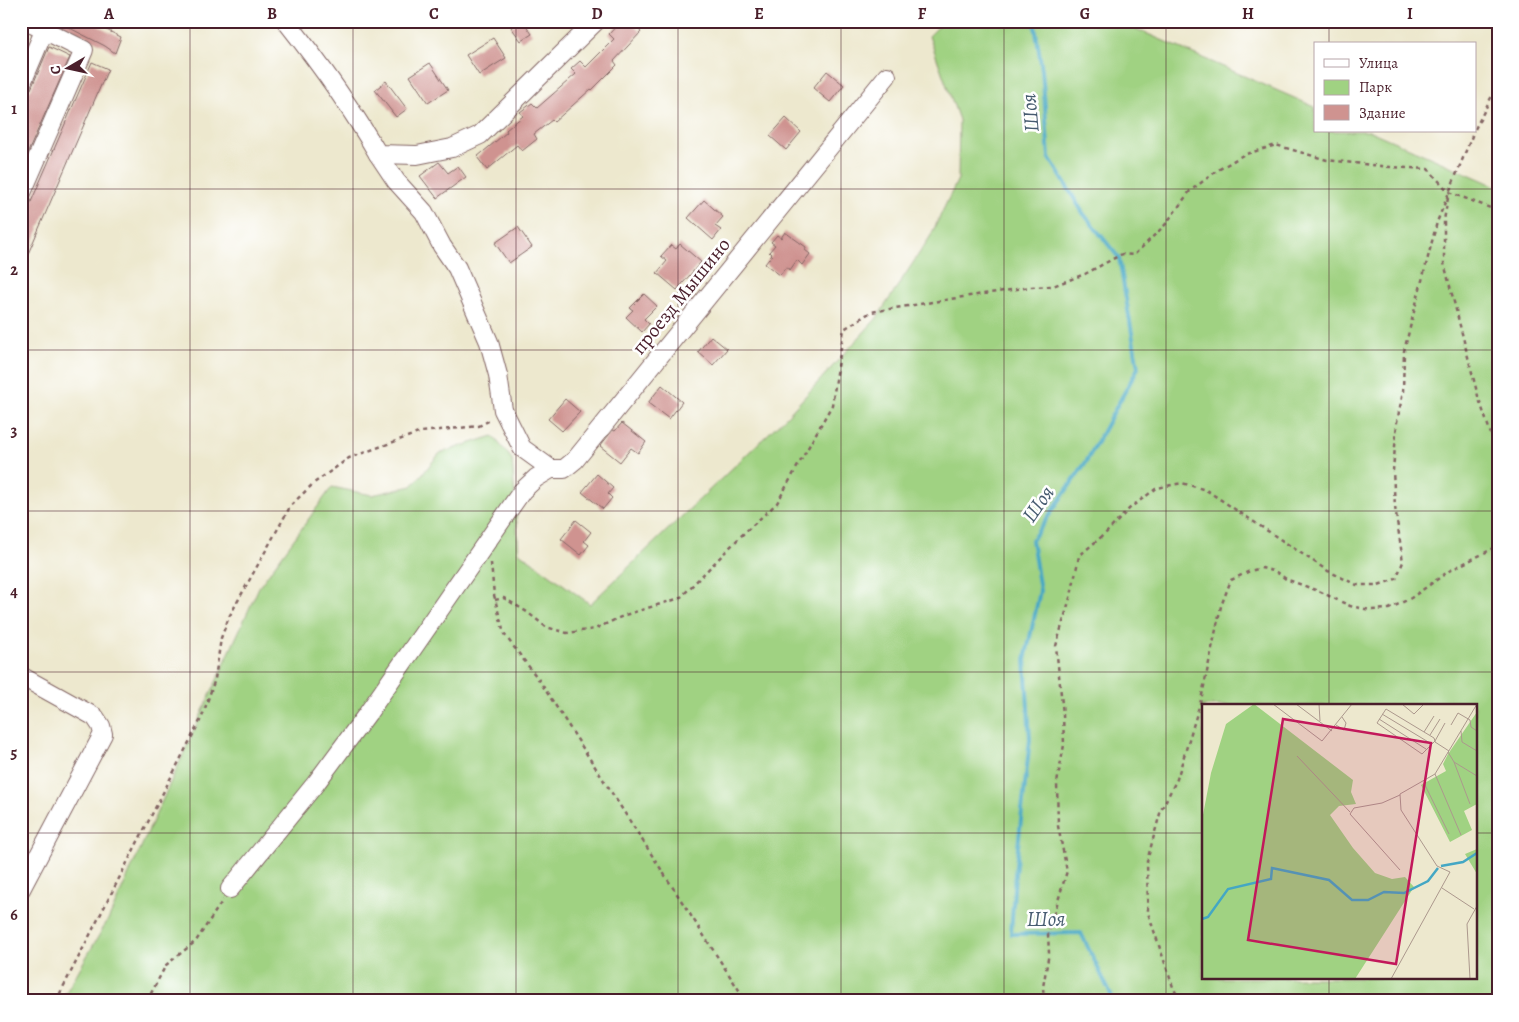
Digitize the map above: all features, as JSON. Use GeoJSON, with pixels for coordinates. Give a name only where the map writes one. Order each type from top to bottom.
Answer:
{"type":"FeatureCollection","features":[{"type":"Feature","properties":{"kind":"street"},"geometry":{"type":"LineString","coordinates":[[21,195],[84,50],[26,21]]}},
{"type":"Feature","properties":{"kind":"street"},"geometry":{"type":"LineString","coordinates":[[286,21],[330,78],[396,181],[424,212],[442,246],[457,268],[489,342],[498,375],[503,410],[522,448],[551,469]]}},
{"type":"Feature","properties":{"kind":"street"},"geometry":{"type":"LineString","coordinates":[[378,154],[417,155],[452,148],[480,135],[596,21]]}},
{"type":"Feature","properties":{"kind":"street"},"geometry":{"type":"LineString","coordinates":[[21,85],[44,31]]}},
{"type":"Feature","properties":{"kind":"street","name":"проезд Мышино"},"geometry":{"type":"LineString","coordinates":[[230,889],[316,783],[368,713],[522,491],[536,478],[551,469],[564,469],[575,460],[886,76]]}},
{"type":"Feature","properties":{"kind":"street"},"geometry":{"type":"LineString","coordinates":[[21,889],[103,734],[101,726],[95,717],[23,682]]}},
{"type":"Feature","properties":{"kind":"path"},"geometry":{"type":"LineString","coordinates":[[1476,128],[1498,84]]}},
{"type":"Feature","properties":{"kind":"path"},"geometry":{"type":"LineString","coordinates":[[1044,1001],[1043,987],[1049,953],[1048,934],[1067,871],[1058,826],[1057,783],[1064,745],[1063,714],[1056,646],[1079,556],[1107,532],[1131,507],[1157,488],[1182,483],[1206,490],[1328,571],[1357,585],[1378,585],[1396,579],[1403,562],[1395,507],[1393,471],[1397,422],[1404,392],[1404,351],[1437,222],[1474,132]]}},
{"type":"Feature","properties":{"kind":"path"},"geometry":{"type":"LineString","coordinates":[[495,600],[504,598],[528,612],[546,626],[567,633],[595,629],[625,615],[680,598],[741,536],[777,503],[832,405],[844,329],[871,312],[962,296],[1030,287],[1053,286],[1086,274],[1122,254],[1134,255],[1165,225],[1190,191],[1218,170],[1243,155],[1276,145],[1327,160],[1428,169],[1448,192],[1498,211]]}},
{"type":"Feature","properties":{"kind":"path"},"geometry":{"type":"LineString","coordinates":[[1448,192],[1444,220],[1444,263],[1478,396],[1498,455]]}},
{"type":"Feature","properties":{"kind":"path"},"geometry":{"type":"LineString","coordinates":[[56,1001],[202,717],[214,679],[222,638],[229,617],[291,505],[314,483],[350,458],[421,432],[479,426],[494,418],[503,410]]}},
{"type":"Feature","properties":{"kind":"path"},"geometry":{"type":"LineString","coordinates":[[488,539],[495,600],[504,634],[539,680],[746,1001]]}},
{"type":"Feature","properties":{"kind":"path"},"geometry":{"type":"LineString","coordinates":[[1180,1001],[1173,987],[1148,913],[1147,860],[1161,810],[1177,779],[1201,700],[1221,606],[1231,580],[1250,571],[1262,568],[1276,572],[1286,579],[1321,592],[1350,606],[1371,610],[1389,609],[1411,598],[1449,571],[1498,546]]}},
{"type":"Feature","properties":{"kind":"path"},"geometry":{"type":"LineString","coordinates":[[147,1001],[166,965],[196,941],[230,889]]}},
{"type":"Feature","properties":{"kind":"green space"},"geometry":{"type":"Polygon","coordinates":[[[944,21],[1118,21],[1314,107],[1314,132],[1372,132],[1498,187],[1498,1001],[61,1001],[109,918],[259,587],[332,487],[372,495],[412,486],[440,453],[493,436],[512,459],[519,552],[590,604],[788,415],[876,319],[930,237],[958,179],[959,120],[929,36],[944,21]]]}},
{"type":"Feature","properties":{"kind":"building"},"geometry":{"type":"Polygon","coordinates":[[[56,21],[88,21],[121,37],[115,53],[105,46],[56,21]]]}},
{"type":"Feature","properties":{"kind":"building"},"geometry":{"type":"Polygon","coordinates":[[[523,21],[532,34],[521,41],[511,27],[523,21]]]}},
{"type":"Feature","properties":{"kind":"building"},"geometry":{"type":"Polygon","coordinates":[[[621,21],[630,21],[641,32],[614,61],[617,65],[592,90],[554,122],[552,120],[534,134],[537,139],[522,151],[517,145],[487,170],[477,157],[523,116],[520,112],[532,103],[537,108],[576,74],[571,69],[580,61],[586,67],[614,39],[609,34],[621,21]]]}},
{"type":"Feature","properties":{"kind":"building"},"geometry":{"type":"Polygon","coordinates":[[[493,38],[506,58],[479,75],[466,55],[493,38]]]}},
{"type":"Feature","properties":{"kind":"building"},"geometry":{"type":"Polygon","coordinates":[[[49,47],[70,57],[21,168],[21,106],[26,94],[31,89],[49,47]]]}},
{"type":"Feature","properties":{"kind":"building"},"geometry":{"type":"Polygon","coordinates":[[[92,62],[108,69],[21,270],[21,225],[92,62]]]}},
{"type":"Feature","properties":{"kind":"building"},"geometry":{"type":"Polygon","coordinates":[[[430,63],[448,90],[428,103],[410,76],[430,63]]]}},
{"type":"Feature","properties":{"kind":"building"},"geometry":{"type":"Polygon","coordinates":[[[827,71],[844,85],[830,102],[813,88],[827,71]]]}},
{"type":"Feature","properties":{"kind":"building"},"geometry":{"type":"Polygon","coordinates":[[[386,81],[407,109],[396,117],[375,90],[386,81]]]}},
{"type":"Feature","properties":{"kind":"building"},"geometry":{"type":"Polygon","coordinates":[[[786,118],[801,132],[786,150],[770,136],[786,118]]]}},
{"type":"Feature","properties":{"kind":"building"},"geometry":{"type":"Polygon","coordinates":[[[439,162],[448,173],[458,166],[466,177],[437,198],[420,176],[439,162]]]}},
{"type":"Feature","properties":{"kind":"building"},"geometry":{"type":"Polygon","coordinates":[[[704,200],[723,217],[715,226],[721,230],[713,240],[688,218],[704,200]]]}},
{"type":"Feature","properties":{"kind":"building"},"geometry":{"type":"Polygon","coordinates":[[[518,227],[532,247],[509,263],[495,243],[518,227]]]}},
{"type":"Feature","properties":{"kind":"building"},"geometry":{"type":"Polygon","coordinates":[[[785,232],[806,247],[805,250],[810,254],[802,265],[797,260],[790,270],[786,267],[780,275],[765,264],[772,255],[769,252],[775,245],[771,242],[777,235],[781,238],[785,232]]]}},
{"type":"Feature","properties":{"kind":"building"},"geometry":{"type":"Polygon","coordinates":[[[680,244],[701,262],[677,290],[657,273],[667,261],[661,256],[671,245],[676,249],[680,244]]]}},
{"type":"Feature","properties":{"kind":"building"},"geometry":{"type":"Polygon","coordinates":[[[644,294],[657,306],[644,319],[649,324],[642,332],[626,317],[633,310],[630,308],[644,294]]]}},
{"type":"Feature","properties":{"kind":"building"},"geometry":{"type":"Polygon","coordinates":[[[711,336],[727,349],[713,365],[698,352],[711,336]]]}},
{"type":"Feature","properties":{"kind":"building"},"geometry":{"type":"Polygon","coordinates":[[[662,385],[682,402],[669,419],[648,403],[662,385]]]}},
{"type":"Feature","properties":{"kind":"building"},"geometry":{"type":"Polygon","coordinates":[[[565,399],[580,412],[562,431],[548,419],[565,399]]]}},
{"type":"Feature","properties":{"kind":"building"},"geometry":{"type":"Polygon","coordinates":[[[622,423],[646,442],[638,453],[631,448],[620,462],[600,446],[613,430],[615,431],[622,423]]]}},
{"type":"Feature","properties":{"kind":"building"},"geometry":{"type":"Polygon","coordinates":[[[597,474],[613,488],[608,494],[612,498],[603,509],[582,492],[597,474]]]}},
{"type":"Feature","properties":{"kind":"building"},"geometry":{"type":"Polygon","coordinates":[[[576,520],[591,532],[584,541],[589,545],[581,555],[561,539],[576,520]]]}},
{"type":"Feature","properties":{"kind":"waterway","name":"Шоя"},"geometry":{"type":"LineString","coordinates":[[1027,21],[1035,26],[1042,70],[1049,157],[1083,213],[1119,258],[1138,368],[1086,462],[1032,540],[1040,591],[1025,660],[1030,739],[1015,874],[1011,934],[1081,933],[1114,1001]]}}]}
